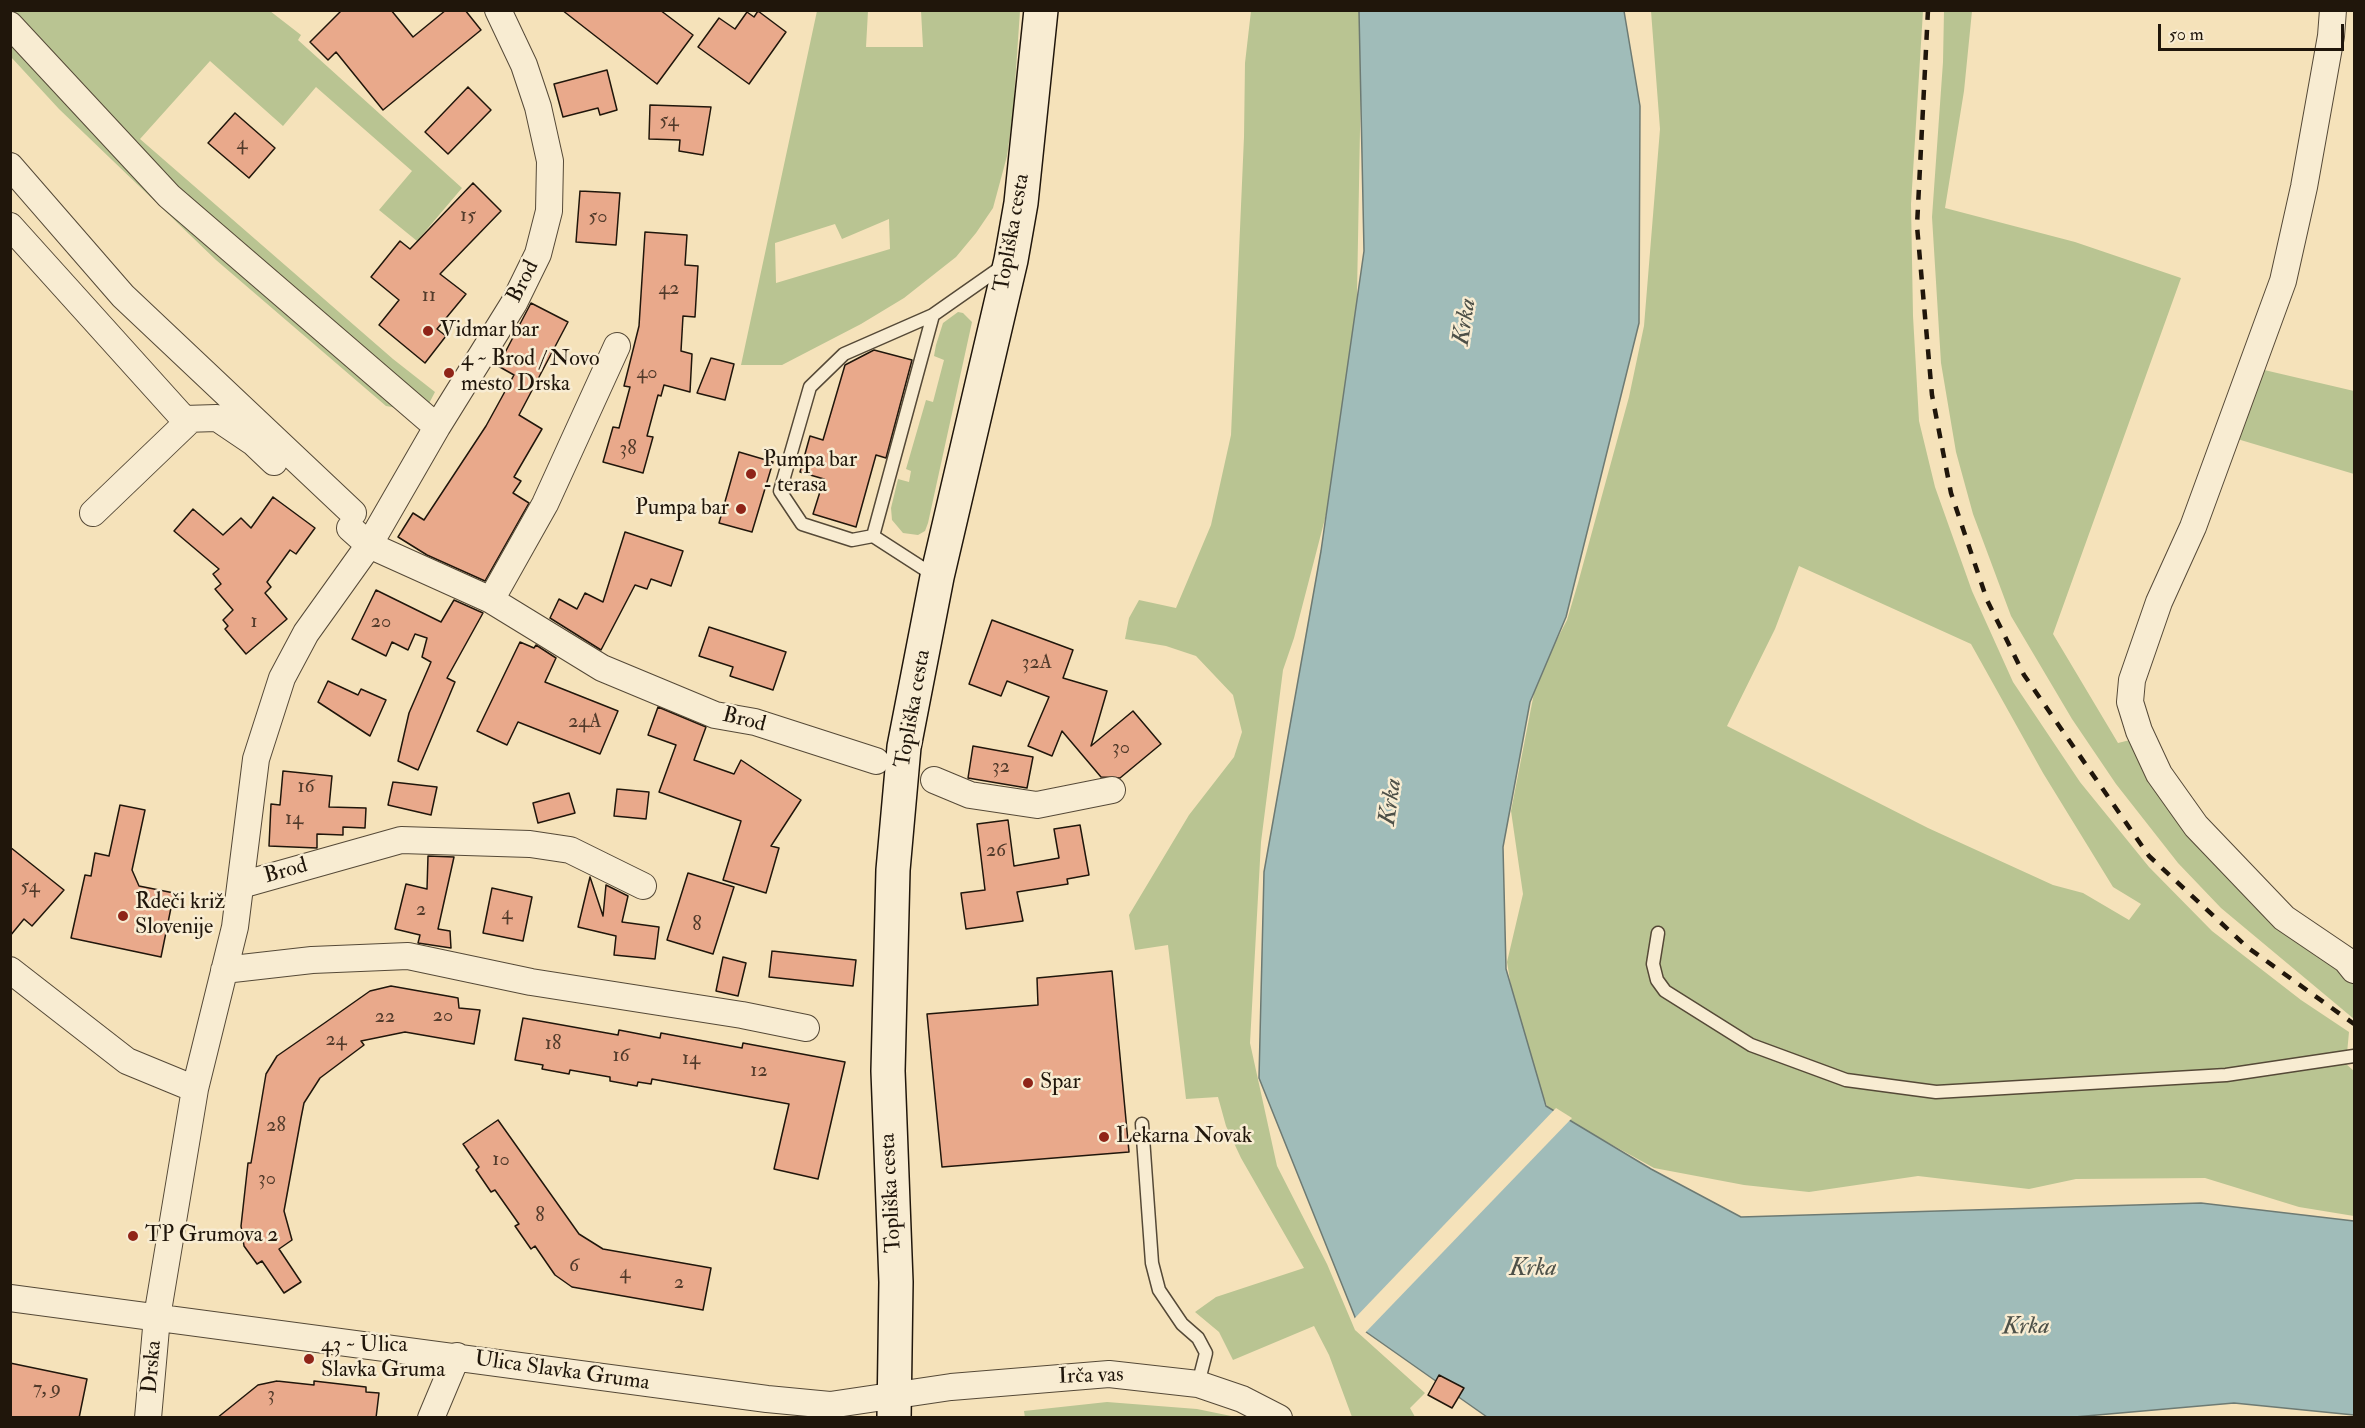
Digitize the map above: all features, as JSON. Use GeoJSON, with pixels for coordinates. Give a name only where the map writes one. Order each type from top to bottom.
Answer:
{"type":"FeatureCollection","features":[{"type":"Feature","properties":{"kind":"main road","name":"Topliška cesta"},"geometry":{"type":"LineString","coordinates":[[895,1406],[896,1282],[888,1071],[893,870],[904,747],[937,577],[1011,260],[1021,203],[1041,10]]}},
{"type":"Feature","properties":{"kind":"street"},"geometry":{"type":"LineString","coordinates":[[2333,10],[2331,36],[2304,188],[2283,281],[2193,526],[2159,602],[2132,680],[2130,702],[2139,731],[2159,774],[2196,826],[2284,918],[2346,960],[2355,970]]}},
{"type":"Feature","properties":{"kind":"street","name":"Brod"},"geometry":{"type":"LineString","coordinates":[[224,970],[241,885],[256,759],[282,678],[306,633],[369,545],[437,427],[514,303],[538,254],[549,211],[550,161],[538,107],[507,15]]}},
{"type":"Feature","properties":{"kind":"street"},"geometry":{"type":"LineString","coordinates":[[10,25],[169,196],[437,427]]}},
{"type":"Feature","properties":{"kind":"street"},"geometry":{"type":"LineString","coordinates":[[10,166],[123,296],[352,521],[369,545]]}},
{"type":"Feature","properties":{"kind":"street"},"geometry":{"type":"LineString","coordinates":[[10,226],[184,419],[217,418],[254,443],[323,506]]}},
{"type":"Feature","properties":{"kind":"street"},"geometry":{"type":"LineString","coordinates":[[491,600],[545,504],[617,346]]}},
{"type":"Feature","properties":{"kind":"street"},"geometry":{"type":"LineString","coordinates":[[93,513],[191,419]]}},
{"type":"Feature","properties":{"kind":"street","name":"Brod"},"geometry":{"type":"LineString","coordinates":[[369,545],[491,600],[602,668],[666,697],[715,715],[755,722],[876,761]]}},
{"type":"Feature","properties":{"kind":"street"},"geometry":{"type":"LineString","coordinates":[[934,780],[970,795],[1037,805],[1112,790]]}},
{"type":"Feature","properties":{"kind":"street","name":"Brod"},"geometry":{"type":"LineString","coordinates":[[241,885],[401,840],[531,844],[570,850],[643,886]]}},
{"type":"Feature","properties":{"kind":"street"},"geometry":{"type":"LineString","coordinates":[[157,1317],[195,1089],[224,970],[312,960],[408,956],[531,982],[742,1015],[806,1028]]}},
{"type":"Feature","properties":{"kind":"street"},"geometry":{"type":"LineString","coordinates":[[10,970],[127,1061],[195,1089]]}},
{"type":"Feature","properties":{"kind":"street","name":"Ulica Slavka Gruma"},"geometry":{"type":"LineString","coordinates":[[10,1298],[457,1356],[687,1390],[830,1405],[895,1406]]}},
{"type":"Feature","properties":{"kind":"street","name":"Drska"},"geometry":{"type":"LineString","coordinates":[[148,1418],[157,1317]]}},
{"type":"Feature","properties":{"kind":"street"},"geometry":{"type":"LineString","coordinates":[[431,1418],[457,1356]]}},
{"type":"Feature","properties":{"kind":"street","name":"Irča vas"},"geometry":{"type":"LineString","coordinates":[[895,1406],[1109,1374],[1198,1384],[1242,1399],[1279,1418]]}},
{"type":"Feature","properties":{"kind":"lane"},"geometry":{"type":"LineString","coordinates":[[937,577],[873,536],[852,540],[802,524],[780,491],[810,387],[844,354],[933,315],[1011,260]]}},
{"type":"Feature","properties":{"kind":"lane"},"geometry":{"type":"LineString","coordinates":[[873,536],[933,315]]}},
{"type":"Feature","properties":{"kind":"lane"},"geometry":{"type":"LineString","coordinates":[[1658,933],[1653,964],[1657,981],[1665,991],[1751,1045],[1846,1080],[1936,1092],[2226,1075],[2355,1056]]}},
{"type":"Feature","properties":{"kind":"lane"},"geometry":{"type":"LineString","coordinates":[[1142,1124],[1152,1263],[1159,1290],[1182,1324],[1198,1338],[1206,1353],[1198,1384]]}},
{"type":"Feature","properties":{"kind":"green space"},"geometry":{"type":"Polygon","coordinates":[[[10,11],[270,11],[301,35],[298,40],[462,188],[417,241],[379,210],[412,171],[316,87],[283,126],[210,61],[140,139],[393,359],[435,392],[424,413],[386,406],[216,260],[59,109],[11,57],[10,11]]]}},
{"type":"Feature","properties":{"kind":"green space"},"geometry":{"type":"Polygon","coordinates":[[[817,11],[868,11],[866,47],[923,47],[921,11],[1020,11],[1013,113],[1007,156],[993,208],[976,233],[956,257],[904,298],[861,324],[782,365],[741,365],[817,11]],[[889,219],[842,239],[835,224],[775,243],[776,283],[890,249],[889,219]]]}},
{"type":"Feature","properties":{"kind":"green space"},"geometry":{"type":"Polygon","coordinates":[[[1251,11],[1362,11],[1362,21],[1355,403],[1294,638],[1283,670],[1261,842],[1250,1043],[1277,1166],[1327,1264],[1355,1330],[1425,1393],[1410,1408],[1415,1417],[1352,1417],[1329,1355],[1314,1326],[1233,1360],[1219,1332],[1195,1312],[1216,1297],[1304,1268],[1241,1158],[1226,1126],[1218,1097],[1186,1099],[1168,945],[1135,950],[1129,915],[1189,815],[1234,757],[1242,732],[1233,695],[1196,656],[1166,646],[1125,639],[1129,618],[1139,600],[1176,608],[1211,525],[1231,435],[1245,63],[1251,11]]]}},
{"type":"Feature","properties":{"kind":"green space"},"geometry":{"type":"Polygon","coordinates":[[[1651,11],[1923,11],[1911,204],[1913,316],[1919,421],[1935,487],[1972,591],[2013,682],[2080,782],[2149,867],[2212,931],[2301,1000],[2349,1032],[2346,1064],[2354,1071],[2354,1216],[2299,1207],[2205,1178],[2076,1179],[2029,1189],[1918,1176],[1809,1192],[1744,1185],[1654,1168],[1549,1110],[1521,1046],[1507,962],[1523,894],[1511,811],[1534,693],[1551,651],[1567,620],[1629,397],[1644,326],[1660,129],[1651,11]],[[1799,566],[1775,629],[1727,726],[1928,828],[2053,885],[2083,893],[2129,920],[2141,904],[2113,887],[2043,773],[1971,644],[1799,566]]]}},
{"type":"Feature","properties":{"kind":"green space"},"geometry":{"type":"Polygon","coordinates":[[[1944,11],[1972,11],[1964,91],[1945,208],[2075,242],[2181,278],[2053,634],[2118,743],[2130,740],[2354,984],[2354,1019],[2221,908],[2178,863],[2116,784],[2072,719],[2011,616],[1973,514],[1956,452],[1941,363],[1932,217],[1943,62],[1944,11]]]}},
{"type":"Feature","properties":{"kind":"green space"},"geometry":{"type":"Polygon","coordinates":[[[958,312],[963,313],[972,322],[928,523],[925,531],[918,535],[903,533],[892,520],[891,508],[898,479],[909,482],[911,471],[906,469],[926,400],[933,402],[944,360],[934,356],[936,345],[943,323],[958,312]]]}},
{"type":"Feature","properties":{"kind":"green space"},"geometry":{"type":"Polygon","coordinates":[[[2260,369],[2354,391],[2354,474],[2234,438],[2260,369]]]}},
{"type":"Feature","properties":{"kind":"green space"},"geometry":{"type":"Polygon","coordinates":[[[1107,1402],[1197,1409],[1236,1417],[1025,1418],[1024,1411],[1107,1402]]]}},
{"type":"Feature","properties":{"kind":"water","name":"Krka"},"geometry":{"type":"Polygon","coordinates":[[[1359,11],[1624,11],[1640,106],[1639,323],[1566,617],[1530,702],[1503,847],[1506,969],[1546,1106],[1651,1169],[1741,1217],[2201,1203],[2354,1221],[2354,1415],[2234,1403],[2063,1418],[1487,1417],[1359,1327],[1259,1078],[1264,872],[1321,551],[1364,251],[1359,11]]]}},
{"type":"Feature","properties":{"kind":"pier"},"geometry":{"type":"Polygon","coordinates":[[[1556,1108],[1572,1118],[1364,1334],[1357,1329],[1353,1320],[1556,1108]]]}},
{"type":"Feature","properties":{"kind":"building"},"geometry":{"type":"Polygon","coordinates":[[[342,10],[391,10],[413,37],[446,10],[465,10],[481,30],[383,110],[336,52],[328,60],[310,42],[342,10]]]}},
{"type":"Feature","properties":{"kind":"building"},"geometry":{"type":"Polygon","coordinates":[[[562,10],[660,10],[693,35],[657,84],[562,10]]]}},
{"type":"Feature","properties":{"kind":"building"},"geometry":{"type":"Polygon","coordinates":[[[758,11],[786,32],[749,84],[698,47],[719,18],[735,29],[747,12],[754,17],[758,11]]]}},
{"type":"Feature","properties":{"kind":"building"},"geometry":{"type":"Polygon","coordinates":[[[607,70],[617,110],[600,115],[598,108],[563,117],[554,84],[607,70]]]}},
{"type":"Feature","properties":{"kind":"building"},"geometry":{"type":"Polygon","coordinates":[[[468,87],[491,110],[448,154],[425,132],[468,87]]]}},
{"type":"Feature","properties":{"kind":"building"},"geometry":{"type":"Polygon","coordinates":[[[650,105],[711,107],[703,155],[679,151],[680,140],[649,139],[650,105]]]}},
{"type":"Feature","properties":{"kind":"building"},"geometry":{"type":"Polygon","coordinates":[[[235,113],[275,148],[249,178],[208,143],[235,113]]]}},
{"type":"Feature","properties":{"kind":"building"},"geometry":{"type":"Polygon","coordinates":[[[473,183],[501,211],[440,274],[466,294],[437,329],[446,336],[425,363],[379,325],[399,300],[371,277],[400,241],[410,249],[473,183]]]}},
{"type":"Feature","properties":{"kind":"building"},"geometry":{"type":"Polygon","coordinates":[[[580,191],[620,193],[616,245],[576,242],[580,191]]]}},
{"type":"Feature","properties":{"kind":"building"},"geometry":{"type":"Polygon","coordinates":[[[645,232],[687,235],[685,265],[698,266],[695,317],[683,316],[681,351],[692,354],[690,392],[664,385],[661,396],[658,395],[647,436],[653,437],[643,473],[603,462],[613,427],[619,428],[630,387],[624,386],[639,326],[645,232]]]}},
{"type":"Feature","properties":{"kind":"building"},"geometry":{"type":"Polygon","coordinates":[[[531,303],[568,322],[519,415],[542,429],[514,477],[521,481],[513,493],[529,503],[485,581],[427,555],[398,537],[413,513],[424,520],[486,426],[514,375],[498,366],[531,303]]]}},
{"type":"Feature","properties":{"kind":"building"},"geometry":{"type":"Polygon","coordinates":[[[874,350],[912,360],[886,458],[876,455],[856,527],[813,514],[824,479],[800,472],[810,436],[823,440],[845,365],[874,350]]]}},
{"type":"Feature","properties":{"kind":"building"},"geometry":{"type":"Polygon","coordinates":[[[711,358],[734,364],[725,400],[697,393],[711,358]]]}},
{"type":"Feature","properties":{"kind":"building"},"geometry":{"type":"Polygon","coordinates":[[[739,452],[773,462],[752,532],[719,523],[739,452]]]}},
{"type":"Feature","properties":{"kind":"building"},"geometry":{"type":"Polygon","coordinates":[[[273,497],[315,528],[296,554],[290,550],[267,582],[271,587],[265,593],[287,619],[246,654],[225,629],[228,626],[223,620],[233,610],[215,589],[221,584],[213,574],[219,569],[174,531],[193,509],[223,535],[241,518],[251,528],[273,497]]]}},
{"type":"Feature","properties":{"kind":"building"},"geometry":{"type":"Polygon","coordinates":[[[625,532],[683,551],[671,586],[651,579],[647,589],[635,585],[601,650],[550,618],[559,599],[577,609],[585,593],[603,602],[625,532]]]}},
{"type":"Feature","properties":{"kind":"building"},"geometry":{"type":"Polygon","coordinates":[[[376,590],[441,622],[454,600],[483,613],[447,678],[455,682],[418,770],[398,761],[409,713],[431,662],[422,657],[427,638],[415,634],[408,650],[392,642],[386,656],[352,639],[376,590]]]}},
{"type":"Feature","properties":{"kind":"building"},"geometry":{"type":"Polygon","coordinates":[[[992,620],[1073,650],[1063,678],[1107,691],[1091,746],[1133,711],[1161,744],[1120,778],[1101,777],[1062,731],[1052,756],[1028,746],[1049,697],[1007,681],[1001,696],[969,684],[992,620]]]}},
{"type":"Feature","properties":{"kind":"building"},"geometry":{"type":"Polygon","coordinates":[[[709,627],[786,652],[773,690],[730,676],[733,667],[699,656],[709,627]]]}},
{"type":"Feature","properties":{"kind":"building"},"geometry":{"type":"Polygon","coordinates":[[[520,642],[534,648],[536,645],[556,658],[545,682],[618,711],[600,754],[518,722],[507,745],[477,731],[520,642]]]}},
{"type":"Feature","properties":{"kind":"building"},"geometry":{"type":"Polygon","coordinates":[[[328,681],[358,695],[361,689],[386,700],[370,736],[318,702],[328,681]]]}},
{"type":"Feature","properties":{"kind":"building"},"geometry":{"type":"Polygon","coordinates":[[[658,707],[706,727],[694,760],[734,774],[741,760],[801,800],[771,846],[779,848],[766,893],[723,880],[741,821],[659,792],[676,745],[648,735],[658,707]]]}},
{"type":"Feature","properties":{"kind":"building"},"geometry":{"type":"Polygon","coordinates":[[[973,746],[1033,757],[1027,788],[968,778],[973,746]]]}},
{"type":"Feature","properties":{"kind":"building"},"geometry":{"type":"Polygon","coordinates":[[[283,771],[332,776],[329,807],[366,808],[365,828],[343,827],[343,835],[317,834],[317,848],[269,846],[271,804],[280,805],[283,771]]]}},
{"type":"Feature","properties":{"kind":"building"},"geometry":{"type":"Polygon","coordinates":[[[393,782],[437,787],[431,815],[388,805],[393,782]]]}},
{"type":"Feature","properties":{"kind":"building"},"geometry":{"type":"Polygon","coordinates":[[[617,789],[649,792],[646,819],[614,816],[617,789]]]}},
{"type":"Feature","properties":{"kind":"building"},"geometry":{"type":"Polygon","coordinates":[[[569,793],[575,813],[538,823],[533,803],[569,793]]]}},
{"type":"Feature","properties":{"kind":"building","name":"Rdeči križ Slovenije"},"geometry":{"type":"Polygon","coordinates":[[[120,805],[145,810],[132,870],[139,886],[174,893],[161,957],[71,938],[85,875],[91,876],[95,853],[109,856],[120,805]]]}},
{"type":"Feature","properties":{"kind":"building"},"geometry":{"type":"Polygon","coordinates":[[[1008,820],[1014,866],[1059,858],[1054,829],[1080,825],[1089,875],[1067,879],[1068,884],[1017,892],[1023,921],[966,929],[961,893],[985,890],[977,824],[1008,820]]]}},
{"type":"Feature","properties":{"kind":"building"},"geometry":{"type":"Polygon","coordinates":[[[10,847],[64,890],[32,926],[24,919],[10,936],[10,847]]]}},
{"type":"Feature","properties":{"kind":"building"},"geometry":{"type":"Polygon","coordinates":[[[428,856],[454,857],[438,929],[450,931],[451,948],[418,943],[420,935],[395,929],[406,884],[427,889],[428,856]]]}},
{"type":"Feature","properties":{"kind":"building"},"geometry":{"type":"Polygon","coordinates":[[[688,873],[734,887],[713,954],[667,940],[688,873]]]}},
{"type":"Feature","properties":{"kind":"building"},"geometry":{"type":"Polygon","coordinates":[[[590,877],[603,916],[606,885],[628,896],[622,922],[659,927],[655,959],[614,955],[616,936],[578,927],[590,877]]]}},
{"type":"Feature","properties":{"kind":"building"},"geometry":{"type":"Polygon","coordinates":[[[492,888],[532,897],[523,941],[483,933],[492,888]]]}},
{"type":"Feature","properties":{"kind":"building"},"geometry":{"type":"Polygon","coordinates":[[[772,951],[856,960],[853,986],[769,977],[772,951]]]}},
{"type":"Feature","properties":{"kind":"building"},"geometry":{"type":"Polygon","coordinates":[[[723,957],[746,963],[738,996],[716,991],[723,957]]]}},
{"type":"Feature","properties":{"kind":"building","name":"Spar"},"geometry":{"type":"Polygon","coordinates":[[[1112,971],[1129,1152],[942,1167],[927,1014],[1038,1005],[1037,978],[1112,971]]]}},
{"type":"Feature","properties":{"kind":"building"},"geometry":{"type":"Polygon","coordinates":[[[391,986],[458,998],[459,1008],[480,1010],[474,1044],[405,1032],[361,1041],[364,1045],[320,1078],[304,1103],[284,1211],[292,1240],[279,1249],[301,1282],[284,1293],[262,1261],[257,1264],[244,1246],[241,1226],[248,1163],[251,1163],[266,1074],[277,1056],[370,991],[391,986]]]}},
{"type":"Feature","properties":{"kind":"building"},"geometry":{"type":"Polygon","coordinates":[[[523,1018],[618,1035],[619,1030],[660,1038],[661,1033],[742,1048],[743,1043],[845,1062],[818,1179],[774,1169],[789,1104],[652,1079],[651,1084],[638,1082],[637,1086],[610,1081],[610,1077],[570,1070],[569,1074],[542,1069],[543,1065],[515,1060],[523,1018]]]}},
{"type":"Feature","properties":{"kind":"building"},"geometry":{"type":"Polygon","coordinates":[[[498,1120],[579,1234],[603,1249],[711,1268],[703,1310],[572,1287],[555,1275],[535,1246],[531,1249],[515,1226],[519,1224],[495,1190],[491,1192],[476,1170],[479,1167],[463,1144],[498,1120]]]}},
{"type":"Feature","properties":{"kind":"building"},"geometry":{"type":"Polygon","coordinates":[[[10,1363],[87,1379],[79,1418],[10,1418],[10,1363]]]}},
{"type":"Feature","properties":{"kind":"building"},"geometry":{"type":"Polygon","coordinates":[[[1439,1375],[1464,1388],[1452,1408],[1428,1395],[1439,1375]]]}},
{"type":"Feature","properties":{"kind":"building"},"geometry":{"type":"Polygon","coordinates":[[[277,1381],[314,1385],[314,1381],[366,1387],[366,1392],[379,1393],[376,1418],[217,1418],[258,1385],[277,1381]]]}},
{"type":"Feature","properties":{"kind":"railway"},"geometry":{"type":"LineString","coordinates":[[1928,10],[1917,226],[1932,395],[1951,493],[1987,600],[2024,675],[2149,856],[2247,947],[2354,1024]]}},
{"type":"Feature","properties":{"kind":"place","name":"Vidmar bar"},"geometry":{"type":"Point","coordinates":[428,331]}},
{"type":"Feature","properties":{"kind":"place","name":"4 ~ Brod / Novo mesto Drska"},"geometry":{"type":"Point","coordinates":[449,373]}},
{"type":"Feature","properties":{"kind":"place","name":"Pumpa bar - terasa"},"geometry":{"type":"Point","coordinates":[751,474]}},
{"type":"Feature","properties":{"kind":"place","name":"Pumpa bar"},"geometry":{"type":"Point","coordinates":[741,509]}},
{"type":"Feature","properties":{"kind":"place","name":"Rdeči križ Slovenije"},"geometry":{"type":"Point","coordinates":[123,916]}},
{"type":"Feature","properties":{"kind":"place","name":"Spar"},"geometry":{"type":"Point","coordinates":[1028,1083]}},
{"type":"Feature","properties":{"kind":"place","name":"Lekarna Novak"},"geometry":{"type":"Point","coordinates":[1104,1137]}},
{"type":"Feature","properties":{"kind":"place","name":"TP Grumova 2"},"geometry":{"type":"Point","coordinates":[133,1236]}},
{"type":"Feature","properties":{"kind":"place","name":"43 ~ Ulica Slavka Gruma"},"geometry":{"type":"Point","coordinates":[309,1359]}}]}
